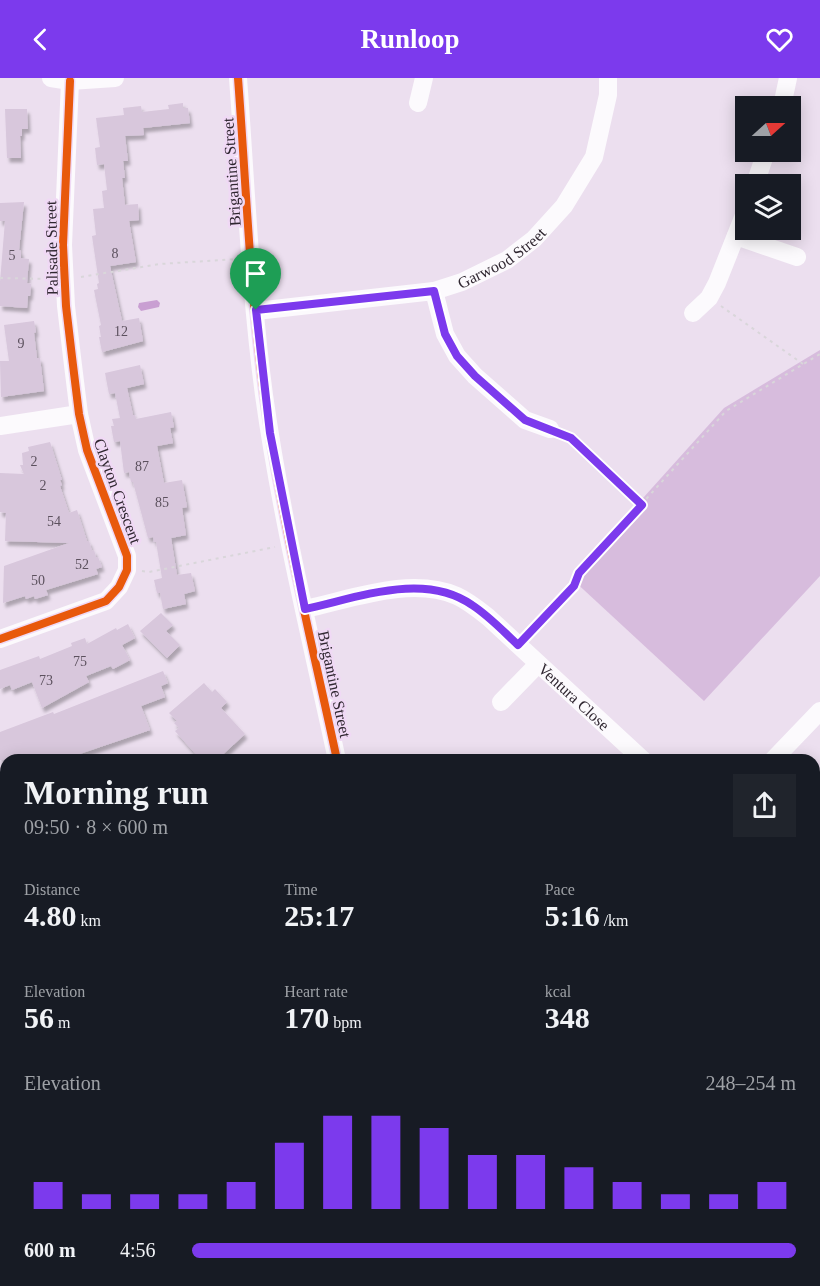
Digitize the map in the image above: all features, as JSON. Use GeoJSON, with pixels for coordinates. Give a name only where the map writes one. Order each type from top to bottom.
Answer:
{"type":"FeatureCollection","features":[{"type":"Feature","properties":{"kind":"street"},"geometry":{"type":"LineString","coordinates":[[51,78],[70,81],[115,78]]}},
{"type":"Feature","properties":{"kind":"street","name":"Brigantine Street"},"geometry":{"type":"LineString","coordinates":[[238,78],[251,258],[267,413],[290,537],[336,754]]}},
{"type":"Feature","properties":{"kind":"street"},"geometry":{"type":"LineString","coordinates":[[418,103],[424,78]]}},
{"type":"Feature","properties":{"kind":"street","name":"Garwood Street"},"geometry":{"type":"LineString","coordinates":[[256,310],[434,291],[462,282],[507,260],[534,239],[564,207],[594,157],[608,96],[608,78]]}},
{"type":"Feature","properties":{"kind":"street"},"geometry":{"type":"LineString","coordinates":[[784,96],[788,78]]}},
{"type":"Feature","properties":{"kind":"street","name":"Palisade Street"},"geometry":{"type":"LineString","coordinates":[[70,81],[63,219],[64,280],[79,414]]}},
{"type":"Feature","properties":{"kind":"street"},"geometry":{"type":"LineString","coordinates":[[693,313],[709,298],[735,238]]}},
{"type":"Feature","properties":{"kind":"street"},"geometry":{"type":"LineString","coordinates":[[748,240],[797,257]]}},
{"type":"Feature","properties":{"kind":"street"},"geometry":{"type":"LineString","coordinates":[[434,291],[445,334],[457,356],[475,376],[525,420],[550,429]]}},
{"type":"Feature","properties":{"kind":"street"},"geometry":{"type":"LineString","coordinates":[[0,426],[79,414]]}},
{"type":"Feature","properties":{"kind":"street","name":"Clayton Crescent"},"geometry":{"type":"LineString","coordinates":[[0,639],[106,601],[119,587],[126,570],[127,556],[90,461],[79,414]]}},
{"type":"Feature","properties":{"kind":"street","name":"Ventura Close"},"geometry":{"type":"LineString","coordinates":[[305,609],[394,590],[428,588],[444,591],[472,604],[636,754]]}},
{"type":"Feature","properties":{"kind":"street"},"geometry":{"type":"LineString","coordinates":[[501,702],[538,664]]}},
{"type":"Feature","properties":{"kind":"street"},"geometry":{"type":"LineString","coordinates":[[779,754],[820,711]]}},
{"type":"Feature","properties":{"kind":"path"},"geometry":{"type":"LineString","coordinates":[[0,278],[64,280],[160,264],[251,258]]}},
{"type":"Feature","properties":{"kind":"path"},"geometry":{"type":"LineString","coordinates":[[709,298],[803,364]]}},
{"type":"Feature","properties":{"kind":"path"},"geometry":{"type":"LineString","coordinates":[[518,645],[574,586],[579,573],[726,411],[820,354]]}},
{"type":"Feature","properties":{"kind":"path"},"geometry":{"type":"LineString","coordinates":[[550,429],[571,438],[642,505]]}},
{"type":"Feature","properties":{"kind":"path"},"geometry":{"type":"LineString","coordinates":[[126,570],[148,572],[262,551],[273,548],[290,537]]}},
{"type":"Feature","properties":{"kind":"shaded area"},"geometry":{"type":"Polygon","coordinates":[[[157,300],[160,303],[159,307],[141,311],[138,307],[139,303],[157,300]]]}},
{"type":"Feature","properties":{"kind":"shaded area"},"geometry":{"type":"Polygon","coordinates":[[[820,350],[820,576],[704,701],[571,578],[724,408],[820,350]]]}},
{"type":"Feature","properties":{"kind":"building"},"geometry":{"type":"Polygon","coordinates":[[[183,103],[183,108],[188,108],[190,123],[143,128],[144,135],[125,136],[128,161],[123,161],[125,178],[122,178],[125,205],[138,204],[139,220],[129,221],[136,262],[110,266],[122,321],[139,318],[143,341],[102,352],[99,337],[101,337],[99,326],[101,325],[94,290],[98,289],[97,284],[99,283],[92,236],[96,235],[93,209],[104,208],[102,191],[107,190],[104,164],[97,165],[95,148],[100,147],[96,118],[124,115],[123,108],[141,106],[142,112],[169,109],[168,105],[183,103]]]}},
{"type":"Feature","properties":{"kind":"building"},"geometry":{"type":"Polygon","coordinates":[[[5,109],[27,109],[28,129],[22,129],[22,136],[20,136],[21,158],[7,158],[5,109]]]}},
{"type":"Feature","properties":{"kind":"building"},"geometry":{"type":"Polygon","coordinates":[[[24,202],[19,250],[21,258],[29,259],[27,283],[31,284],[30,296],[28,296],[27,308],[0,306],[5,221],[0,221],[0,203],[24,202]]]}},
{"type":"Feature","properties":{"kind":"building"},"geometry":{"type":"Polygon","coordinates":[[[34,321],[37,358],[40,358],[44,391],[1,397],[0,361],[9,361],[4,325],[34,321]]]}},
{"type":"Feature","properties":{"kind":"building"},"geometry":{"type":"Polygon","coordinates":[[[140,365],[144,384],[127,388],[133,415],[136,419],[171,412],[174,427],[170,428],[173,443],[157,446],[164,483],[182,480],[187,507],[182,508],[186,535],[171,538],[177,575],[191,573],[195,591],[184,594],[186,604],[163,609],[160,593],[157,593],[154,580],[162,578],[156,542],[153,537],[148,538],[133,482],[131,482],[129,472],[124,473],[120,441],[114,442],[112,419],[120,418],[115,393],[109,394],[105,373],[140,365]]]}},
{"type":"Feature","properties":{"kind":"building"},"geometry":{"type":"Polygon","coordinates":[[[50,442],[69,513],[77,510],[87,541],[102,567],[96,569],[98,574],[46,590],[48,595],[35,599],[34,596],[26,599],[25,596],[3,603],[4,566],[69,543],[5,541],[6,513],[0,512],[0,473],[24,474],[20,465],[23,465],[22,453],[29,451],[28,447],[50,442]]]}},
{"type":"Feature","properties":{"kind":"building"},"geometry":{"type":"Polygon","coordinates":[[[161,613],[173,625],[166,631],[180,645],[167,658],[140,631],[161,613]]]}},
{"type":"Feature","properties":{"kind":"building"},"geometry":{"type":"Polygon","coordinates":[[[128,624],[135,638],[122,645],[130,660],[113,669],[111,666],[86,676],[89,682],[42,708],[32,682],[12,690],[10,685],[0,689],[0,670],[39,656],[40,659],[85,638],[87,644],[128,624]]]}},
{"type":"Feature","properties":{"kind":"building"},"geometry":{"type":"Polygon","coordinates":[[[163,671],[168,683],[161,686],[165,697],[141,706],[150,730],[80,754],[0,754],[0,732],[53,712],[54,714],[163,671]]]}},
{"type":"Feature","properties":{"kind":"building"},"geometry":{"type":"Polygon","coordinates":[[[204,683],[212,692],[215,689],[227,702],[221,708],[245,734],[223,754],[196,754],[175,731],[179,728],[174,723],[177,721],[169,713],[204,683]]]}},
{"type":"Feature","properties":{"kind":"cycle path"},"geometry":{"type":"LineString","coordinates":[[238,78],[252,277],[264,395],[288,533],[336,754]]}},
{"type":"Feature","properties":{"kind":"cycle path"},"geometry":{"type":"LineString","coordinates":[[0,639],[106,601],[119,587],[127,570],[127,556],[87,450],[79,414],[66,306],[63,245],[70,81]]}},
{"type":"Feature","properties":{"kind":"route"},"geometry":{"type":"LineString","coordinates":[[434,291],[445,334],[457,356],[475,376],[525,420],[571,438],[642,505],[579,573],[574,586],[518,645],[472,604],[444,591],[428,588],[394,590],[305,609],[270,433],[256,310],[434,291]]}}]}
